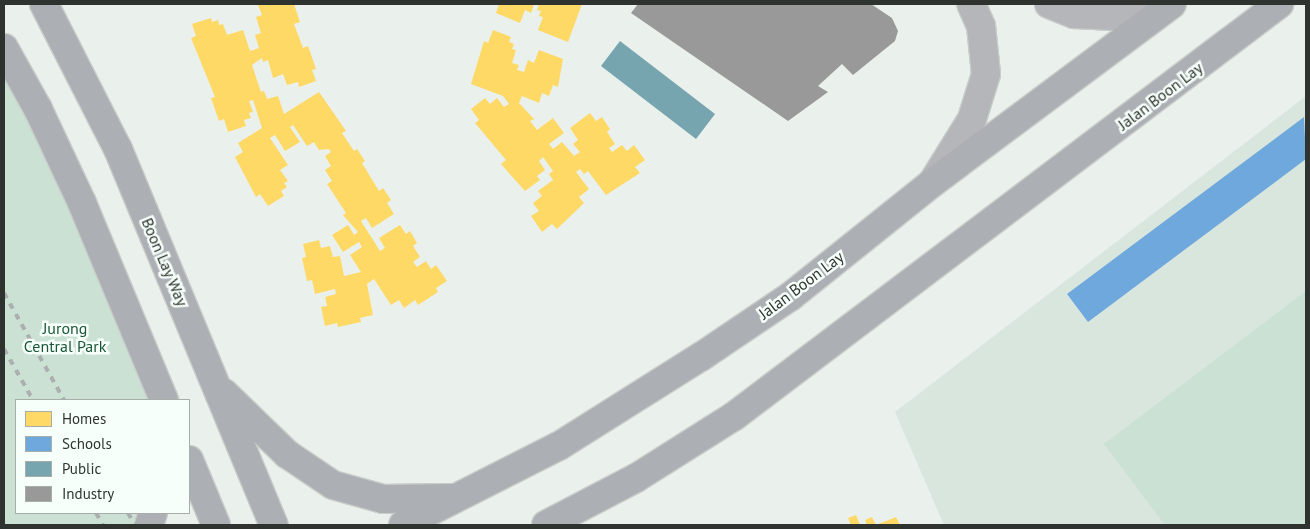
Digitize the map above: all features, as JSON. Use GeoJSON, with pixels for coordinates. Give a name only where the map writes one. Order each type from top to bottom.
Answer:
{"type":"FeatureCollection","features":[{"type":"Feature","properties":{"kind":"main road","name":"Boon Lay Way"},"geometry":{"type":"LineString","coordinates":[[44,4],[118,149],[274,525]]}},
{"type":"Feature","properties":{"kind":"main road","name":"Jalan Boon Lay"},"geometry":{"type":"LineString","coordinates":[[546,525],[636,478],[733,417],[1279,4]]}},
{"type":"Feature","properties":{"kind":"main road","name":"Jalan Boon Lay"},"geometry":{"type":"LineString","coordinates":[[404,525],[559,446],[702,356],[791,296],[932,183],[1162,11]]}},
{"type":"Feature","properties":{"kind":"main road"},"geometry":{"type":"LineString","coordinates":[[4,48],[38,109],[82,203],[164,399]]}},
{"type":"Feature","properties":{"kind":"main road"},"geometry":{"type":"LineString","coordinates":[[217,386],[287,454],[333,485],[383,499],[456,498]]}},
{"type":"Feature","properties":{"kind":"main road"},"geometry":{"type":"LineString","coordinates":[[190,462],[216,525]]}},
{"type":"Feature","properties":{"kind":"main road"},"geometry":{"type":"LineString","coordinates":[[566,525],[591,500]]}},
{"type":"Feature","properties":{"kind":"street"},"geometry":{"type":"LineString","coordinates":[[932,183],[972,119],[986,74],[982,26],[970,4]]}},
{"type":"Feature","properties":{"kind":"street"},"geometry":{"type":"LineString","coordinates":[[1049,4],[1074,14],[1162,11]]}},
{"type":"Feature","properties":{"kind":"shaded area"},"geometry":{"type":"Polygon","coordinates":[[[1306,96],[1306,525],[944,525],[895,412],[1306,96]]]}},
{"type":"Feature","properties":{"kind":"green space","name":"Jurong Central Park"},"geometry":{"type":"Polygon","coordinates":[[[4,53],[159,399],[15,399],[15,514],[148,514],[144,525],[4,525],[4,53]]]}},
{"type":"Feature","properties":{"kind":"green space"},"geometry":{"type":"Polygon","coordinates":[[[1306,291],[1306,525],[1165,525],[1104,444],[1306,291]]]}},
{"type":"Feature","properties":{"kind":"building: Homes"},"geometry":{"type":"Polygon","coordinates":[[[294,4],[300,22],[294,24],[303,48],[308,46],[316,69],[312,70],[316,81],[299,87],[298,82],[287,85],[283,74],[273,78],[268,60],[263,62],[262,58],[252,65],[261,92],[264,91],[267,99],[278,96],[284,114],[319,92],[346,131],[342,133],[354,151],[357,149],[365,161],[362,163],[379,191],[383,188],[391,200],[387,203],[394,214],[372,228],[366,218],[361,221],[380,251],[385,248],[379,238],[400,225],[406,234],[410,231],[417,243],[413,246],[420,257],[413,262],[417,267],[426,261],[431,269],[436,265],[447,281],[436,288],[438,292],[418,305],[415,300],[404,308],[399,300],[391,305],[374,279],[367,284],[373,315],[360,318],[361,322],[338,327],[337,323],[325,326],[321,307],[327,306],[325,297],[336,294],[335,289],[315,294],[312,280],[307,281],[302,258],[306,257],[303,244],[319,240],[321,248],[330,246],[333,257],[340,256],[344,276],[361,272],[350,255],[362,247],[359,242],[343,252],[332,235],[348,225],[354,235],[358,232],[343,215],[346,213],[327,184],[332,181],[325,170],[331,166],[325,156],[331,152],[329,149],[319,150],[314,142],[307,146],[293,125],[290,127],[300,142],[285,151],[275,135],[270,138],[288,165],[280,170],[288,181],[284,183],[287,187],[281,191],[284,196],[268,206],[260,194],[256,197],[235,157],[243,152],[238,143],[262,128],[253,100],[249,101],[253,112],[249,113],[251,118],[244,120],[246,126],[228,132],[224,119],[219,121],[211,98],[215,97],[191,38],[196,36],[192,24],[211,18],[212,22],[218,20],[219,25],[223,24],[227,35],[243,30],[250,51],[259,48],[255,35],[261,33],[256,17],[262,15],[258,5],[294,4]]]}},
{"type":"Feature","properties":{"kind":"building: Homes"},"geometry":{"type":"Polygon","coordinates":[[[499,4],[534,4],[531,13],[525,10],[520,23],[496,13],[499,4]]]}},
{"type":"Feature","properties":{"kind":"building: Homes"},"geometry":{"type":"Polygon","coordinates":[[[539,4],[582,4],[568,42],[538,30],[543,17],[539,16],[541,11],[537,10],[539,4]]]}},
{"type":"Feature","properties":{"kind":"building: Homes"},"geometry":{"type":"Polygon","coordinates":[[[493,30],[511,37],[509,42],[514,44],[512,49],[516,50],[512,63],[519,65],[517,70],[524,72],[528,60],[534,63],[539,50],[563,59],[558,87],[553,85],[549,96],[542,93],[539,103],[522,96],[519,103],[534,119],[530,121],[537,130],[553,118],[564,133],[549,144],[553,149],[562,142],[574,156],[580,152],[573,144],[578,140],[570,128],[590,113],[596,121],[602,117],[610,129],[607,132],[615,144],[609,148],[612,152],[622,145],[627,151],[634,145],[645,160],[635,167],[640,173],[606,195],[588,171],[584,174],[580,169],[576,172],[589,189],[579,197],[584,203],[557,229],[552,224],[542,232],[531,216],[539,211],[533,203],[542,196],[538,191],[553,180],[549,174],[553,171],[543,157],[539,161],[545,170],[537,176],[540,180],[525,191],[501,164],[506,160],[475,123],[479,120],[471,109],[485,98],[490,104],[497,98],[504,107],[509,104],[503,96],[471,84],[484,41],[488,43],[493,30]]]}},
{"type":"Feature","properties":{"kind":"building: Homes"},"geometry":{"type":"Polygon","coordinates":[[[856,515],[860,525],[851,525],[848,518],[856,515]]]}},
{"type":"Feature","properties":{"kind":"building: Homes"},"geometry":{"type":"Polygon","coordinates":[[[872,517],[876,525],[867,525],[865,520],[872,517]]]}},
{"type":"Feature","properties":{"kind":"building: Homes"},"geometry":{"type":"Polygon","coordinates":[[[896,517],[900,525],[876,525],[896,517]]]}},
{"type":"Feature","properties":{"kind":"building: Schools"},"geometry":{"type":"Polygon","coordinates":[[[1304,117],[1306,159],[1088,322],[1067,294],[1304,117]]]}},
{"type":"Feature","properties":{"kind":"building: Public"},"geometry":{"type":"Polygon","coordinates":[[[620,41],[715,114],[696,139],[601,66],[620,41]]]}},
{"type":"Feature","properties":{"kind":"building: Industry"},"geometry":{"type":"Polygon","coordinates":[[[638,4],[871,4],[892,18],[898,31],[895,41],[853,75],[842,64],[818,86],[828,92],[788,121],[631,13],[638,4]]]}},
{"type":"Feature","properties":{"kind":"railway"},"geometry":{"type":"LineString","coordinates":[[4,293],[63,399]]}},
{"type":"Feature","properties":{"kind":"railway"},"geometry":{"type":"LineString","coordinates":[[4,349],[32,399]]}},
{"type":"Feature","properties":{"kind":"railway"},"geometry":{"type":"LineString","coordinates":[[97,514],[103,525]]}},
{"type":"Feature","properties":{"kind":"railway"},"geometry":{"type":"LineString","coordinates":[[129,514],[135,525]]}}]}
